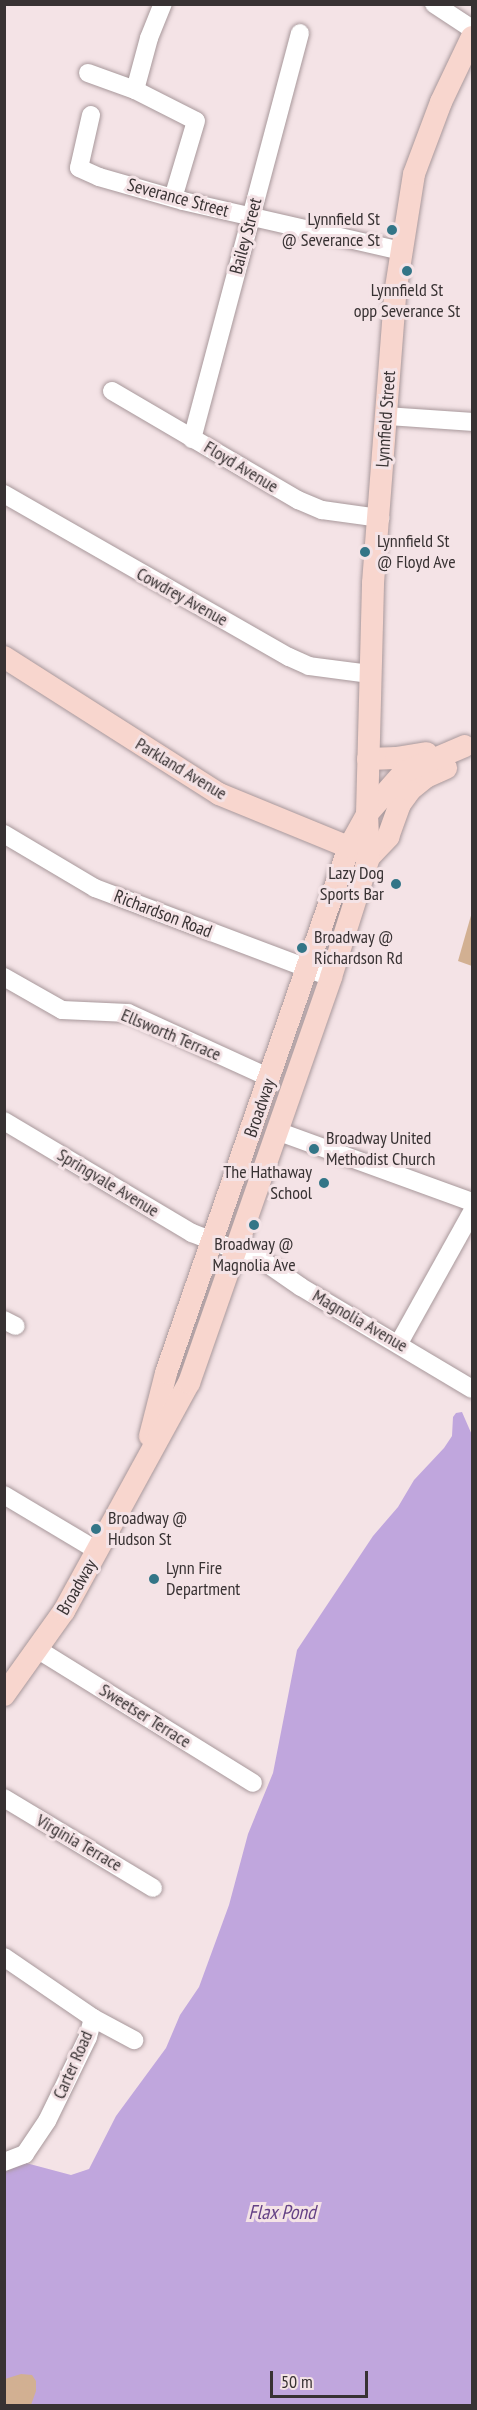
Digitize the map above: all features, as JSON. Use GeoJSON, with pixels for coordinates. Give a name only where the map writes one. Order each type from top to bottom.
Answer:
{"type":"FeatureCollection","features":[{"type":"Feature","properties":{"kind":"main road","name":"Lynnfield Street"},"geometry":{"type":"LineString","coordinates":[[367,814],[373,583],[380,518],[395,294],[414,174],[441,102],[472,37]]}},
{"type":"Feature","properties":{"kind":"main road","name":"Parkland Avenue"},"geometry":{"type":"LineString","coordinates":[[4,657],[219,794],[305,832],[369,856]]}},
{"type":"Feature","properties":{"kind":"main road","name":"Broadway"},"geometry":{"type":"LineString","coordinates":[[140,1473],[166,1374],[349,847],[367,814],[404,772],[470,750]]}},
{"type":"Feature","properties":{"kind":"main road","name":"Broadway"},"geometry":{"type":"LineString","coordinates":[[369,856],[388,837],[400,804],[410,790],[426,777],[470,750]]}},
{"type":"Feature","properties":{"kind":"main road"},"geometry":{"type":"LineString","coordinates":[[368,759],[470,750]]}},
{"type":"Feature","properties":{"kind":"main road","name":"Broadway"},"geometry":{"type":"LineString","coordinates":[[4,1695],[64,1611],[189,1383],[331,977],[369,856],[367,814]]}},
{"type":"Feature","properties":{"kind":"street"},"geometry":{"type":"LineString","coordinates":[[135,90],[149,38],[163,4]]}},
{"type":"Feature","properties":{"kind":"street"},"geometry":{"type":"LineString","coordinates":[[434,4],[472,29]]}},
{"type":"Feature","properties":{"kind":"street","name":"Bailey Street"},"geometry":{"type":"LineString","coordinates":[[192,439],[300,33]]}},
{"type":"Feature","properties":{"kind":"street"},"geometry":{"type":"LineString","coordinates":[[88,73],[135,90],[196,121],[173,198]]}},
{"type":"Feature","properties":{"kind":"street","name":"Severance Street"},"geometry":{"type":"LineString","coordinates":[[91,115],[79,168],[99,177],[173,198],[402,251]]}},
{"type":"Feature","properties":{"kind":"street","name":"Floyd Avenue"},"geometry":{"type":"LineString","coordinates":[[112,391],[311,506],[380,518]]}},
{"type":"Feature","properties":{"kind":"street"},"geometry":{"type":"LineString","coordinates":[[387,416],[472,422]]}},
{"type":"Feature","properties":{"kind":"street","name":"Cowdrey Avenue"},"geometry":{"type":"LineString","coordinates":[[4,494],[289,657],[309,666],[370,674]]}},
{"type":"Feature","properties":{"kind":"street","name":"Richardson Road"},"geometry":{"type":"LineString","coordinates":[[4,834],[95,888],[331,977]]}},
{"type":"Feature","properties":{"kind":"street","name":"Ellsworth Terrace"},"geometry":{"type":"LineString","coordinates":[[4,977],[62,1010],[128,1013],[270,1078]]}},
{"type":"Feature","properties":{"kind":"street","name":"Springvale Avenue"},"geometry":{"type":"LineString","coordinates":[[4,1121],[192,1233],[213,1241]]}},
{"type":"Feature","properties":{"kind":"street"},"geometry":{"type":"LineString","coordinates":[[277,1131],[472,1202]]}},
{"type":"Feature","properties":{"kind":"street"},"geometry":{"type":"LineString","coordinates":[[399,1343],[472,1212]]}},
{"type":"Feature","properties":{"kind":"street","name":"Magnolia Avenue"},"geometry":{"type":"LineString","coordinates":[[213,1241],[262,1260],[301,1287],[399,1343],[472,1389]]}},
{"type":"Feature","properties":{"kind":"street"},"geometry":{"type":"LineString","coordinates":[[4,1495],[98,1551]]}},
{"type":"Feature","properties":{"kind":"street","name":"Sweetser Terrace"},"geometry":{"type":"LineString","coordinates":[[37,1649],[253,1783]]}},
{"type":"Feature","properties":{"kind":"street","name":"Virginia Terrace"},"geometry":{"type":"LineString","coordinates":[[4,1798],[153,1888]]}},
{"type":"Feature","properties":{"kind":"street","name":"Carter Road"},"geometry":{"type":"LineString","coordinates":[[4,1957],[93,2018],[87,2037],[47,2121],[25,2154],[4,2162]]}},
{"type":"Feature","properties":{"kind":"street"},"geometry":{"type":"LineString","coordinates":[[93,2018],[134,2040]]}},
{"type":"Feature","properties":{"kind":"shaded area"},"geometry":{"type":"Polygon","coordinates":[[[472,912],[472,966],[458,961],[472,912]]]}},
{"type":"Feature","properties":{"kind":"shaded area"},"geometry":{"type":"Polygon","coordinates":[[[35,2353],[39,2405],[5,2406],[5,2371],[35,2353]]]}},
{"type":"Feature","properties":{"kind":"water","name":"Flax Pond"},"geometry":{"type":"Polygon","coordinates":[[[462,1412],[472,1435],[472,2405],[31,2405],[36,2391],[36,2381],[32,2375],[21,2374],[5,2379],[5,2171],[26,2163],[71,2175],[89,2169],[116,2116],[166,2048],[180,2015],[199,1987],[229,1905],[248,1834],[273,1773],[297,1650],[373,1536],[398,1507],[414,1480],[444,1448],[452,1436],[453,1417],[456,1413],[462,1412]]]}},
{"type":"Feature","properties":{"kind":"place","name":"Lynnfield St @ Severance St"},"geometry":{"type":"Point","coordinates":[392,230]}},
{"type":"Feature","properties":{"kind":"place","name":"Lynnfield St opp Severance St"},"geometry":{"type":"Point","coordinates":[407,271]}},
{"type":"Feature","properties":{"kind":"place","name":"Lynnfield St @ Floyd Ave"},"geometry":{"type":"Point","coordinates":[365,552]}},
{"type":"Feature","properties":{"kind":"place","name":"Lazy Dog Sports Bar"},"geometry":{"type":"Point","coordinates":[396,884]}},
{"type":"Feature","properties":{"kind":"place","name":"Broadway @ Richardson Rd"},"geometry":{"type":"Point","coordinates":[302,948]}},
{"type":"Feature","properties":{"kind":"place","name":"Broadway United Methodist Church"},"geometry":{"type":"Point","coordinates":[314,1149]}},
{"type":"Feature","properties":{"kind":"place","name":"The Hathaway School"},"geometry":{"type":"Point","coordinates":[324,1183]}},
{"type":"Feature","properties":{"kind":"place","name":"Broadway @ Magnolia Ave"},"geometry":{"type":"Point","coordinates":[254,1225]}},
{"type":"Feature","properties":{"kind":"place","name":"Broadway @ Hudson St"},"geometry":{"type":"Point","coordinates":[96,1529]}},
{"type":"Feature","properties":{"kind":"place","name":"Lynn Fire Department"},"geometry":{"type":"Point","coordinates":[154,1579]}}]}
